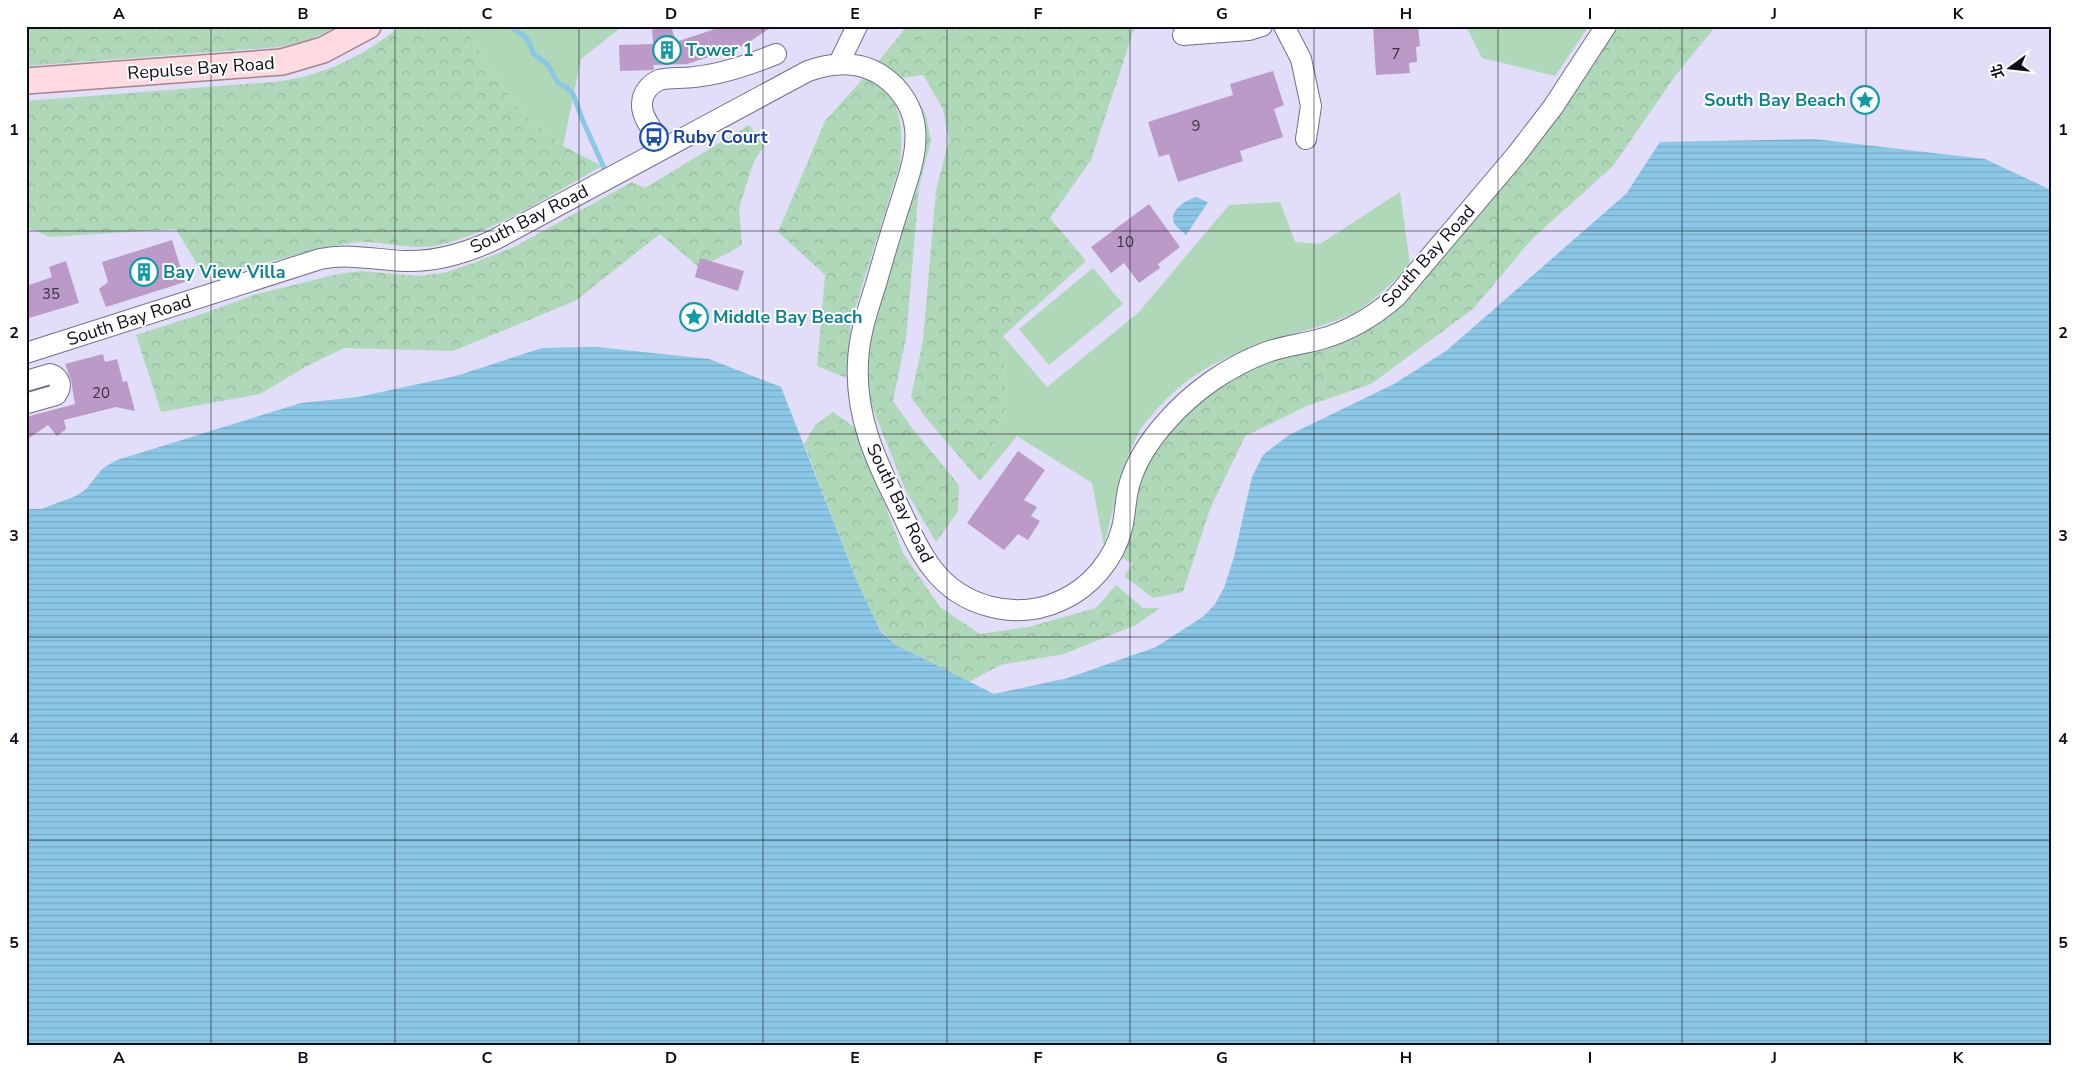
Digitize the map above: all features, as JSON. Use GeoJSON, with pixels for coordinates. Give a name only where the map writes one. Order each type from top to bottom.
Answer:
{"type":"FeatureCollection","features":[{"type":"Feature","properties":{"kind":"main road","name":"Repulse Bay Road"},"geometry":{"type":"LineString","coordinates":[[26,81],[282,62],[323,50],[368,26]]}},
{"type":"Feature","properties":{"kind":"street"},"geometry":{"type":"LineString","coordinates":[[838,63],[857,26]]}},
{"type":"Feature","properties":{"kind":"street"},"geometry":{"type":"LineString","coordinates":[[1183,35],[1249,30],[1262,26]]}},
{"type":"Feature","properties":{"kind":"street"},"geometry":{"type":"LineString","coordinates":[[1284,26],[1301,59],[1311,106],[1306,139]]}},
{"type":"Feature","properties":{"kind":"street","name":"South Bay Road"},"geometry":{"type":"LineString","coordinates":[[26,353],[320,259],[354,255],[391,260],[422,261],[461,254],[494,240],[796,77],[821,66],[838,63],[866,67],[886,78],[906,100],[915,128],[915,147],[911,168],[867,311],[859,350],[858,392],[867,437],[915,540],[937,575],[952,588],[970,599],[999,608],[1026,610],[1047,606],[1070,597],[1089,582],[1104,566],[1120,535],[1128,490],[1140,458],[1168,420],[1198,391],[1224,373],[1266,352],[1320,339],[1352,327],[1375,314],[1396,297],[1517,154],[1553,107],[1606,26]]}},
{"type":"Feature","properties":{"kind":"street"},"geometry":{"type":"LineString","coordinates":[[665,148],[644,115],[642,104],[644,94],[651,85],[660,80],[693,78],[728,71],[776,54]]}},
{"type":"Feature","properties":{"kind":"street"},"geometry":{"type":"LineString","coordinates":[[26,381],[50,374],[58,378],[60,387],[56,395],[28,403]]}},
{"type":"Feature","properties":{"kind":"green space"},"geometry":{"type":"Polygon","coordinates":[[[26,26],[339,26],[309,40],[280,47],[26,66],[26,26]]]}},
{"type":"Feature","properties":{"kind":"green space"},"geometry":{"type":"Polygon","coordinates":[[[400,26],[463,26],[515,106],[563,146],[602,166],[523,211],[461,239],[429,247],[369,242],[350,243],[204,276],[176,229],[49,237],[26,226],[26,101],[273,82],[308,76],[341,64],[356,56],[372,47],[400,26]]]}},
{"type":"Feature","properties":{"kind":"green space"},"geometry":{"type":"Polygon","coordinates":[[[463,26],[623,26],[581,59],[563,146],[515,106],[463,26]]]}},
{"type":"Feature","properties":{"kind":"green space"},"geometry":{"type":"Polygon","coordinates":[[[907,26],[1135,26],[1091,160],[1050,218],[1086,261],[1003,336],[1006,408],[980,481],[926,418],[911,397],[923,341],[936,190],[949,141],[943,109],[923,75],[893,79],[878,62],[907,26]]]}},
{"type":"Feature","properties":{"kind":"green space"},"geometry":{"type":"Polygon","coordinates":[[[1466,26],[1589,26],[1555,76],[1482,58],[1466,26]]]}},
{"type":"Feature","properties":{"kind":"green space"},"geometry":{"type":"Polygon","coordinates":[[[1608,26],[1716,26],[1675,76],[1613,166],[1532,239],[1473,309],[1371,384],[1307,406],[1245,436],[1210,509],[1183,592],[1153,598],[1124,576],[1133,564],[1114,553],[1134,475],[1183,397],[1335,333],[1396,295],[1608,26]]]}},
{"type":"Feature","properties":{"kind":"green space"},"geometry":{"type":"Polygon","coordinates":[[[867,74],[893,100],[901,126],[901,155],[900,164],[851,322],[846,378],[817,366],[825,275],[778,232],[825,121],[867,74]]]}},
{"type":"Feature","properties":{"kind":"green space"},"geometry":{"type":"Polygon","coordinates":[[[916,97],[926,115],[931,141],[919,187],[906,338],[893,401],[912,428],[959,485],[958,511],[936,542],[905,489],[863,384],[869,326],[917,114],[916,97]]]}},
{"type":"Feature","properties":{"kind":"green space"},"geometry":{"type":"Polygon","coordinates":[[[749,125],[764,146],[753,163],[739,209],[742,245],[700,268],[660,234],[575,301],[453,351],[344,348],[305,367],[260,394],[161,412],[136,335],[211,311],[253,295],[338,274],[361,271],[418,276],[444,273],[471,264],[514,247],[632,182],[645,188],[749,125]]]}},
{"type":"Feature","properties":{"kind":"green space"},"geometry":{"type":"Polygon","coordinates":[[[1400,192],[1410,264],[1382,292],[1351,315],[1273,340],[1225,358],[1202,371],[1180,387],[1159,407],[1140,430],[1126,460],[1104,546],[1092,483],[1017,436],[980,481],[1006,408],[1003,336],[1047,387],[1138,313],[1229,205],[1280,202],[1295,242],[1320,244],[1400,192]]]}},
{"type":"Feature","properties":{"kind":"green space"},"geometry":{"type":"Polygon","coordinates":[[[1093,268],[1123,304],[1049,365],[1019,329],[1093,268]]]}},
{"type":"Feature","properties":{"kind":"green space"},"geometry":{"type":"Polygon","coordinates":[[[833,412],[857,429],[903,553],[940,607],[980,634],[1029,627],[1096,608],[1116,585],[1143,608],[1160,608],[1136,625],[1064,654],[1000,665],[969,682],[896,645],[881,631],[856,579],[804,444],[816,424],[833,412]]]}},
{"type":"Feature","properties":{"kind":"water"},"geometry":{"type":"Polygon","coordinates":[[[1814,139],[1985,159],[2051,190],[2051,1045],[26,1045],[26,509],[41,509],[76,496],[86,489],[103,468],[117,460],[301,403],[358,397],[456,376],[542,348],[597,347],[709,359],[781,387],[856,579],[881,632],[896,645],[994,694],[1068,678],[1156,647],[1204,616],[1215,604],[1224,588],[1234,557],[1252,477],[1263,455],[1289,435],[1394,384],[1446,351],[1626,194],[1660,142],[1814,139]]]}},
{"type":"Feature","properties":{"kind":"water"},"geometry":{"type":"Polygon","coordinates":[[[1196,197],[1208,202],[1186,235],[1174,223],[1174,214],[1179,206],[1196,197]]]}},
{"type":"Feature","properties":{"kind":"building","name":"Tower 1"},"geometry":{"type":"Polygon","coordinates":[[[671,26],[676,42],[724,26],[773,26],[745,45],[687,64],[653,65],[654,69],[652,70],[620,71],[619,45],[653,44],[652,30],[671,26]]]}},
{"type":"Feature","properties":{"kind":"building"},"geometry":{"type":"Polygon","coordinates":[[[1373,26],[1418,26],[1420,46],[1416,47],[1417,62],[1409,63],[1410,73],[1376,75],[1373,26]]]}},
{"type":"Feature","properties":{"kind":"building"},"geometry":{"type":"Polygon","coordinates":[[[1273,71],[1284,105],[1274,109],[1283,137],[1240,151],[1243,161],[1178,182],[1169,154],[1159,157],[1148,122],[1233,95],[1230,84],[1273,71]]]}},
{"type":"Feature","properties":{"kind":"building"},"geometry":{"type":"Polygon","coordinates":[[[1149,204],[1180,247],[1158,264],[1160,268],[1139,283],[1124,263],[1111,273],[1091,247],[1149,204]]]}},
{"type":"Feature","properties":{"kind":"building","name":"Bay View Villa"},"geometry":{"type":"Polygon","coordinates":[[[172,240],[185,282],[106,307],[99,289],[108,282],[102,262],[172,240]]]}},
{"type":"Feature","properties":{"kind":"building"},"geometry":{"type":"Polygon","coordinates":[[[700,258],[744,271],[738,291],[695,277],[700,258]]]}},
{"type":"Feature","properties":{"kind":"building"},"geometry":{"type":"Polygon","coordinates":[[[66,261],[79,303],[26,319],[26,286],[52,277],[49,267],[66,261]]]}},
{"type":"Feature","properties":{"kind":"building"},"geometry":{"type":"Polygon","coordinates":[[[103,354],[105,362],[117,359],[123,382],[127,381],[135,411],[116,407],[64,420],[66,429],[57,436],[48,425],[26,440],[26,417],[75,404],[71,380],[65,364],[103,354]]]}},
{"type":"Feature","properties":{"kind":"building"},"geometry":{"type":"Polygon","coordinates":[[[1018,451],[1045,470],[1024,500],[1037,507],[1031,516],[1040,521],[1028,540],[1018,534],[1004,550],[967,523],[1018,451]]]}},
{"type":"Feature","properties":{"kind":"waterway"},"geometry":{"type":"LineString","coordinates":[[509,26],[523,35],[529,42],[533,53],[548,65],[558,83],[566,87],[573,94],[605,170]]}},
{"type":"Feature","properties":{"kind":"place","name":"Tower 1"},"geometry":{"type":"Point","coordinates":[667,50]}},
{"type":"Feature","properties":{"kind":"place","name":"South Bay Beach"},"geometry":{"type":"Point","coordinates":[1865,100]}},
{"type":"Feature","properties":{"kind":"place","name":"Ruby Court"},"geometry":{"type":"Point","coordinates":[654,137]}},
{"type":"Feature","properties":{"kind":"place","name":"Bay View Villa"},"geometry":{"type":"Point","coordinates":[144,272]}},
{"type":"Feature","properties":{"kind":"place","name":"Middle Bay Beach"},"geometry":{"type":"Point","coordinates":[694,317]}}]}
